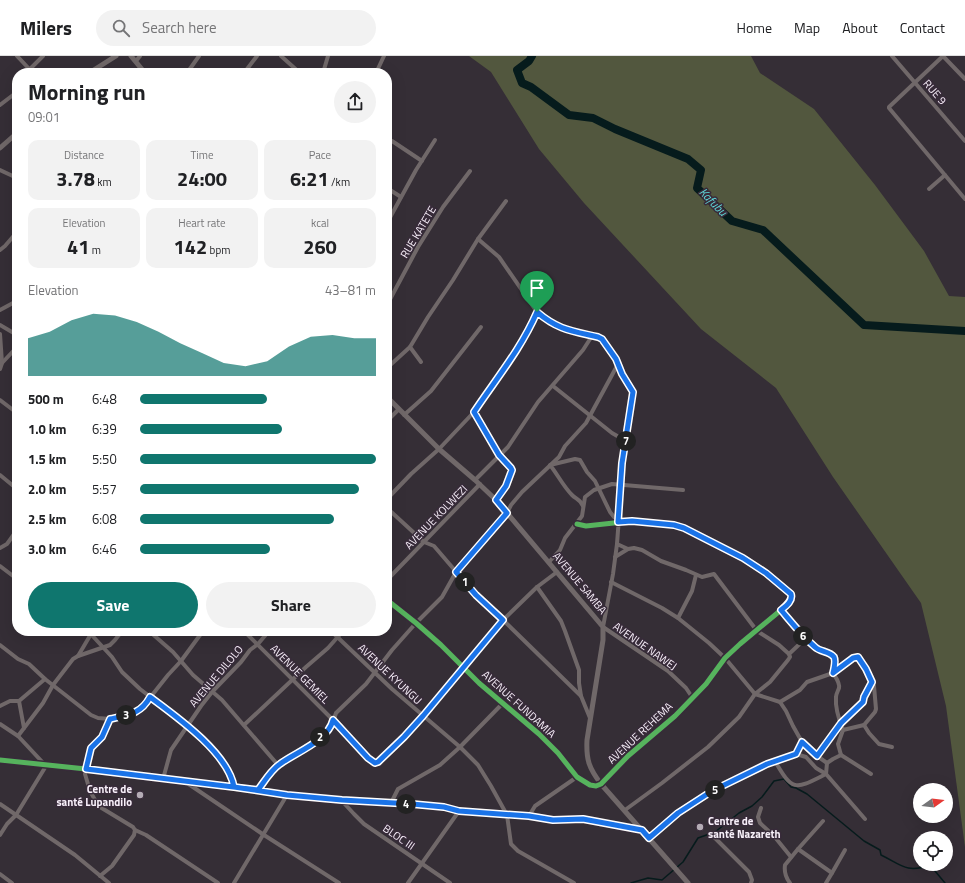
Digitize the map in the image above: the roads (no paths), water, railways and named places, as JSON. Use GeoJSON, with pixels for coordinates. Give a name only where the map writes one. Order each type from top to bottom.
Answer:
{"type":"FeatureCollection","features":[{"type":"Feature","properties":{"kind":"street"},"geometry":{"type":"LineString","coordinates":[[17,56],[28,68]]}},
{"type":"Feature","properties":{"kind":"street"},"geometry":{"type":"LineString","coordinates":[[33,68],[43,56]]}},
{"type":"Feature","properties":{"kind":"street"},"geometry":{"type":"LineString","coordinates":[[97,68],[116,56]]}},
{"type":"Feature","properties":{"kind":"street"},"geometry":{"type":"LineString","coordinates":[[131,56],[141,68]]}},
{"type":"Feature","properties":{"kind":"street"},"geometry":{"type":"LineString","coordinates":[[136,61],[140,56]]}},
{"type":"Feature","properties":{"kind":"street"},"geometry":{"type":"LineString","coordinates":[[191,68],[199,56]]}},
{"type":"Feature","properties":{"kind":"street"},"geometry":{"type":"LineString","coordinates":[[248,68],[257,56]]}},
{"type":"Feature","properties":{"kind":"street"},"geometry":{"type":"LineString","coordinates":[[281,56],[294,68]]}},
{"type":"Feature","properties":{"kind":"street"},"geometry":{"type":"LineString","coordinates":[[324,68],[328,56]]}},
{"type":"Feature","properties":{"kind":"street"},"geometry":{"type":"LineString","coordinates":[[378,68],[384,56]]}},
{"type":"Feature","properties":{"kind":"street","name":"RUE 9"},"geometry":{"type":"LineString","coordinates":[[892,56],[965,141]]}},
{"type":"Feature","properties":{"kind":"street"},"geometry":{"type":"LineString","coordinates":[[965,80],[943,56],[889,107],[965,199]]}},
{"type":"Feature","properties":{"kind":"street"},"geometry":{"type":"LineString","coordinates":[[0,105],[12,96]]}},
{"type":"Feature","properties":{"kind":"street"},"geometry":{"type":"LineString","coordinates":[[0,148],[12,137]]}},
{"type":"Feature","properties":{"kind":"street"},"geometry":{"type":"LineString","coordinates":[[392,214],[435,140]]}},
{"type":"Feature","properties":{"kind":"street"},"geometry":{"type":"LineString","coordinates":[[392,141],[422,161]]}},
{"type":"Feature","properties":{"kind":"street"},"geometry":{"type":"LineString","coordinates":[[0,170],[12,176]]}},
{"type":"Feature","properties":{"kind":"street","name":"RUE KATETE"},"geometry":{"type":"LineString","coordinates":[[392,296],[418,247],[443,208],[470,171]]}},
{"type":"Feature","properties":{"kind":"street"},"geometry":{"type":"LineString","coordinates":[[929,189],[945,175]]}},
{"type":"Feature","properties":{"kind":"street"},"geometry":{"type":"LineString","coordinates":[[392,191],[401,197]]}},
{"type":"Feature","properties":{"kind":"street"},"geometry":{"type":"LineString","coordinates":[[392,363],[410,347],[478,239],[506,201]]}},
{"type":"Feature","properties":{"kind":"street"},"geometry":{"type":"LineString","coordinates":[[0,250],[12,238]]}},
{"type":"Feature","properties":{"kind":"street"},"geometry":{"type":"LineString","coordinates":[[478,239],[499,257],[537,312],[556,326],[602,339],[633,392],[622,463],[615,557],[603,627]]}},
{"type":"Feature","properties":{"kind":"street"},"geometry":{"type":"LineString","coordinates":[[0,310],[12,304]]}},
{"type":"Feature","properties":{"kind":"street"},"geometry":{"type":"LineString","coordinates":[[392,494],[411,474],[439,449],[474,412],[529,331],[537,312]]}},
{"type":"Feature","properties":{"kind":"street"},"geometry":{"type":"LineString","coordinates":[[0,325],[12,332]]}},
{"type":"Feature","properties":{"kind":"street"},"geometry":{"type":"LineString","coordinates":[[404,415],[432,391],[481,327]]}},
{"type":"Feature","properties":{"kind":"street"},"geometry":{"type":"LineString","coordinates":[[0,334],[2,363],[0,369]]}},
{"type":"Feature","properties":{"kind":"street"},"geometry":{"type":"LineString","coordinates":[[475,480],[508,447],[538,402],[583,350],[592,336]]}},
{"type":"Feature","properties":{"kind":"street"},"geometry":{"type":"LineString","coordinates":[[410,347],[421,362]]}},
{"type":"Feature","properties":{"kind":"street"},"geometry":{"type":"LineString","coordinates":[[2,363],[12,352]]}},
{"type":"Feature","properties":{"kind":"street"},"geometry":{"type":"LineString","coordinates":[[258,790],[278,765],[315,742],[332,725],[336,713],[376,673],[392,650],[442,597],[456,572],[507,513],[511,505],[522,492],[559,457],[565,446],[586,423],[618,364]]}},
{"type":"Feature","properties":{"kind":"street"},"geometry":{"type":"LineString","coordinates":[[553,386],[612,433],[626,441]]}},
{"type":"Feature","properties":{"kind":"street"},"geometry":{"type":"LineString","coordinates":[[0,400],[12,409]]}},
{"type":"Feature","properties":{"kind":"street","name":"AVENUE SAMBA"},"geometry":{"type":"LineString","coordinates":[[392,402],[439,449],[480,484],[496,500],[603,627],[603,640],[590,718],[586,754],[592,772],[601,784],[688,883]]}},
{"type":"Feature","properties":{"kind":"street"},"geometry":{"type":"LineString","coordinates":[[392,416],[399,409]]}},
{"type":"Feature","properties":{"kind":"street"},"geometry":{"type":"LineString","coordinates":[[474,412],[499,455],[512,470],[506,486],[496,500]]}},
{"type":"Feature","properties":{"kind":"street"},"geometry":{"type":"LineString","coordinates":[[550,465],[577,459],[581,462],[599,488],[610,512],[618,522]]}},
{"type":"Feature","properties":{"kind":"street"},"geometry":{"type":"LineString","coordinates":[[550,465],[568,490],[574,497],[582,502],[584,506]]}},
{"type":"Feature","properties":{"kind":"street"},"geometry":{"type":"LineString","coordinates":[[0,475],[12,485]]}},
{"type":"Feature","properties":{"kind":"street","name":"AVENUE KOLWEZI"},"geometry":{"type":"LineString","coordinates":[[392,575],[480,484]]}},
{"type":"Feature","properties":{"kind":"street"},"geometry":{"type":"LineString","coordinates":[[549,562],[560,550],[565,538],[582,516],[585,497],[599,488],[612,484],[621,484],[683,490]]}},
{"type":"Feature","properties":{"kind":"street"},"geometry":{"type":"LineString","coordinates":[[392,513],[424,542],[434,546],[476,595],[581,696]]}},
{"type":"Feature","properties":{"kind":"street","name":"AVENUE REHEMA"},"geometry":{"type":"LineString","coordinates":[[601,784],[628,756],[675,716],[713,676],[725,658],[781,610],[792,598],[791,594],[766,573],[743,558],[706,538],[678,526],[632,521],[618,522]]}},
{"type":"Feature","properties":{"kind":"street"},"geometry":{"type":"LineString","coordinates":[[577,524],[586,526],[613,524],[618,522]]}},
{"type":"Feature","properties":{"kind":"street"},"geometry":{"type":"LineString","coordinates":[[0,548],[8,544],[12,538]]}},
{"type":"Feature","properties":{"kind":"street"},"geometry":{"type":"LineString","coordinates":[[616,544],[628,549]]}},
{"type":"Feature","properties":{"kind":"street"},"geometry":{"type":"LineString","coordinates":[[615,557],[628,549],[634,548],[642,550],[661,562],[702,577],[714,574],[744,616],[757,631],[779,645],[789,654]]}},
{"type":"Feature","properties":{"kind":"street"},"geometry":{"type":"LineString","coordinates":[[0,566],[12,575]]}},
{"type":"Feature","properties":{"kind":"street","name":"AVENUE GEMIEL"},"geometry":{"type":"LineString","coordinates":[[249,636],[333,720],[368,758],[375,763],[378,762],[404,737],[423,716],[463,666],[503,620],[537,587],[557,572]]}},
{"type":"Feature","properties":{"kind":"street"},"geometry":{"type":"LineString","coordinates":[[678,618],[692,591],[696,575]]}},
{"type":"Feature","properties":{"kind":"street"},"geometry":{"type":"LineString","coordinates":[[611,582],[657,605],[678,618],[725,658],[755,694],[780,702],[802,742],[827,763]]}},
{"type":"Feature","properties":{"kind":"street"},"geometry":{"type":"LineString","coordinates":[[537,587],[561,621],[579,670],[581,696],[590,718]]}},
{"type":"Feature","properties":{"kind":"street","name":"AVENUE FUNDAMIA"},"geometry":{"type":"LineString","coordinates":[[392,604],[416,623],[480,683],[550,744],[577,777],[590,785],[596,786],[601,784]]}},
{"type":"Feature","properties":{"kind":"street"},"geometry":{"type":"LineString","coordinates":[[781,610],[816,649],[826,652],[834,658],[833,673],[838,684],[836,700],[843,730],[838,744],[841,755],[871,774]]}},
{"type":"Feature","properties":{"kind":"street","name":"AVENUE NAWEJ"},"geometry":{"type":"LineString","coordinates":[[603,627],[668,671],[686,688],[692,698]]}},
{"type":"Feature","properties":{"kind":"street"},"geometry":{"type":"LineString","coordinates":[[78,656],[87,636]]}},
{"type":"Feature","properties":{"kind":"street"},"geometry":{"type":"LineString","coordinates":[[92,636],[112,657],[122,672],[150,697],[188,726],[211,748],[226,768],[234,787]]}},
{"type":"Feature","properties":{"kind":"street"},"geometry":{"type":"LineString","coordinates":[[18,736],[43,703],[53,685],[68,665],[78,656],[111,644],[118,636]]}},
{"type":"Feature","properties":{"kind":"street"},"geometry":{"type":"LineString","coordinates":[[155,636],[173,652],[193,675],[244,725],[278,765]]}},
{"type":"Feature","properties":{"kind":"street"},"geometry":{"type":"LineString","coordinates":[[0,645],[18,659],[29,664],[45,679],[91,715],[98,718],[110,719],[133,713],[141,709],[181,661],[199,636]]}},
{"type":"Feature","properties":{"kind":"street","name":"AVENUE DILOLO"},"geometry":{"type":"LineString","coordinates":[[163,780],[171,750],[212,692],[265,636]]}},
{"type":"Feature","properties":{"kind":"street"},"geometry":{"type":"LineString","coordinates":[[244,725],[328,648],[337,637]]}},
{"type":"Feature","properties":{"kind":"street","name":"AVENUE KYUNGU"},"geometry":{"type":"LineString","coordinates":[[337,637],[423,716],[460,747],[481,769],[507,815],[511,844],[518,851],[574,883]]}},
{"type":"Feature","properties":{"kind":"street"},"geometry":{"type":"LineString","coordinates":[[624,810],[662,783],[708,746],[739,717],[755,694],[770,682],[788,660],[790,657],[789,654],[806,638]]}},
{"type":"Feature","properties":{"kind":"street"},"geometry":{"type":"LineString","coordinates":[[780,702],[800,690],[807,682],[833,673],[853,658],[858,657],[866,669],[874,686],[876,709],[864,725],[843,730]]}},
{"type":"Feature","properties":{"kind":"street"},"geometry":{"type":"LineString","coordinates":[[0,706],[10,701],[19,702],[45,679]]}},
{"type":"Feature","properties":{"kind":"street"},"geometry":{"type":"LineString","coordinates":[[817,756],[841,723],[851,712],[862,704],[872,682]]}},
{"type":"Feature","properties":{"kind":"street"},"geometry":{"type":"LineString","coordinates":[[19,702],[24,728]]}},
{"type":"Feature","properties":{"kind":"street"},"geometry":{"type":"LineString","coordinates":[[391,803],[398,789],[428,774],[440,765],[503,703]]}},
{"type":"Feature","properties":{"kind":"street"},"geometry":{"type":"LineString","coordinates":[[110,719],[102,737],[91,748],[86,769],[87,781],[95,800],[100,807],[133,827],[135,830],[146,835],[218,883]]}},
{"type":"Feature","properties":{"kind":"street"},"geometry":{"type":"LineString","coordinates":[[0,724],[18,736],[46,766]]}},
{"type":"Feature","properties":{"kind":"street"},"geometry":{"type":"LineString","coordinates":[[864,725],[879,744],[892,747]]}},
{"type":"Feature","properties":{"kind":"street"},"geometry":{"type":"LineString","coordinates":[[796,754],[802,742]]}},
{"type":"Feature","properties":{"kind":"street"},"geometry":{"type":"LineString","coordinates":[[649,838],[678,813],[721,786],[775,761],[796,754],[806,757],[816,768],[826,774],[865,819]]}},
{"type":"Feature","properties":{"kind":"street"},"geometry":{"type":"LineString","coordinates":[[827,763],[841,755]]}},
{"type":"Feature","properties":{"kind":"street"},"geometry":{"type":"LineString","coordinates":[[0,760],[234,787],[287,795],[444,807],[459,811],[529,816],[553,820],[583,819],[642,830]]}},
{"type":"Feature","properties":{"kind":"street"},"geometry":{"type":"LineString","coordinates":[[775,761],[784,777],[797,786],[802,786],[826,774]]}},
{"type":"Feature","properties":{"kind":"street"},"geometry":{"type":"LineString","coordinates":[[826,774],[827,763]]}},
{"type":"Feature","properties":{"kind":"street"},"geometry":{"type":"LineString","coordinates":[[0,835],[7,824],[16,815],[46,766]]}},
{"type":"Feature","properties":{"kind":"street"},"geometry":{"type":"LineString","coordinates":[[529,816],[535,806],[577,777]]}},
{"type":"Feature","properties":{"kind":"street"},"geometry":{"type":"LineString","coordinates":[[185,782],[339,883]]}},
{"type":"Feature","properties":{"kind":"street"},"geometry":{"type":"LineString","coordinates":[[234,883],[287,795]]}},
{"type":"Feature","properties":{"kind":"street","name":"BLOC III"},"geometry":{"type":"LineString","coordinates":[[342,800],[364,824],[450,883]]}},
{"type":"Feature","properties":{"kind":"street"},"geometry":{"type":"LineString","coordinates":[[0,804],[75,855],[109,883]]}},
{"type":"Feature","properties":{"kind":"street"},"geometry":{"type":"LineString","coordinates":[[761,808],[758,817],[760,823],[774,836],[791,857]]}},
{"type":"Feature","properties":{"kind":"street"},"geometry":{"type":"LineString","coordinates":[[408,883],[459,811]]}},
{"type":"Feature","properties":{"kind":"street"},"geometry":{"type":"LineString","coordinates":[[790,883],[784,869],[785,865],[823,821]]}},
{"type":"Feature","properties":{"kind":"street"},"geometry":{"type":"LineString","coordinates":[[100,876],[116,862],[134,835],[135,830]]}},
{"type":"Feature","properties":{"kind":"street"},"geometry":{"type":"LineString","coordinates":[[714,837],[749,872],[752,880],[751,883]]}},
{"type":"Feature","properties":{"kind":"street"},"geometry":{"type":"LineString","coordinates":[[798,849],[832,873]]}},
{"type":"Feature","properties":{"kind":"street"},"geometry":{"type":"LineString","coordinates":[[828,882],[845,850]]}},
{"type":"Feature","properties":{"kind":"street"},"geometry":{"type":"LineString","coordinates":[[0,874],[12,883]]}},
{"type":"Feature","properties":{"kind":"waterway","name":"Kafubu"},"geometry":{"type":"LineString","coordinates":[[532,56],[529,61],[517,70],[522,83],[531,87],[569,115],[593,118],[615,129],[688,159],[701,170],[697,188],[732,221],[763,230],[864,325],[965,331]]}},
{"type":"Feature","properties":{"kind":"waterway"},"geometry":{"type":"LineString","coordinates":[[631,883],[648,878],[662,880],[683,862],[698,838],[715,832],[739,813],[752,806],[762,797],[774,781],[784,779],[791,787],[807,794],[864,841],[880,850],[881,855],[904,867],[922,868],[930,865],[945,883]]}},
{"type":"Feature","properties":{"kind":"place","name":"Centre de santé Lupandilo"},"geometry":{"type":"Point","coordinates":[140,795]}},
{"type":"Feature","properties":{"kind":"place","name":"Centre de santé Nazareth"},"geometry":{"type":"Point","coordinates":[700,827]}}]}
